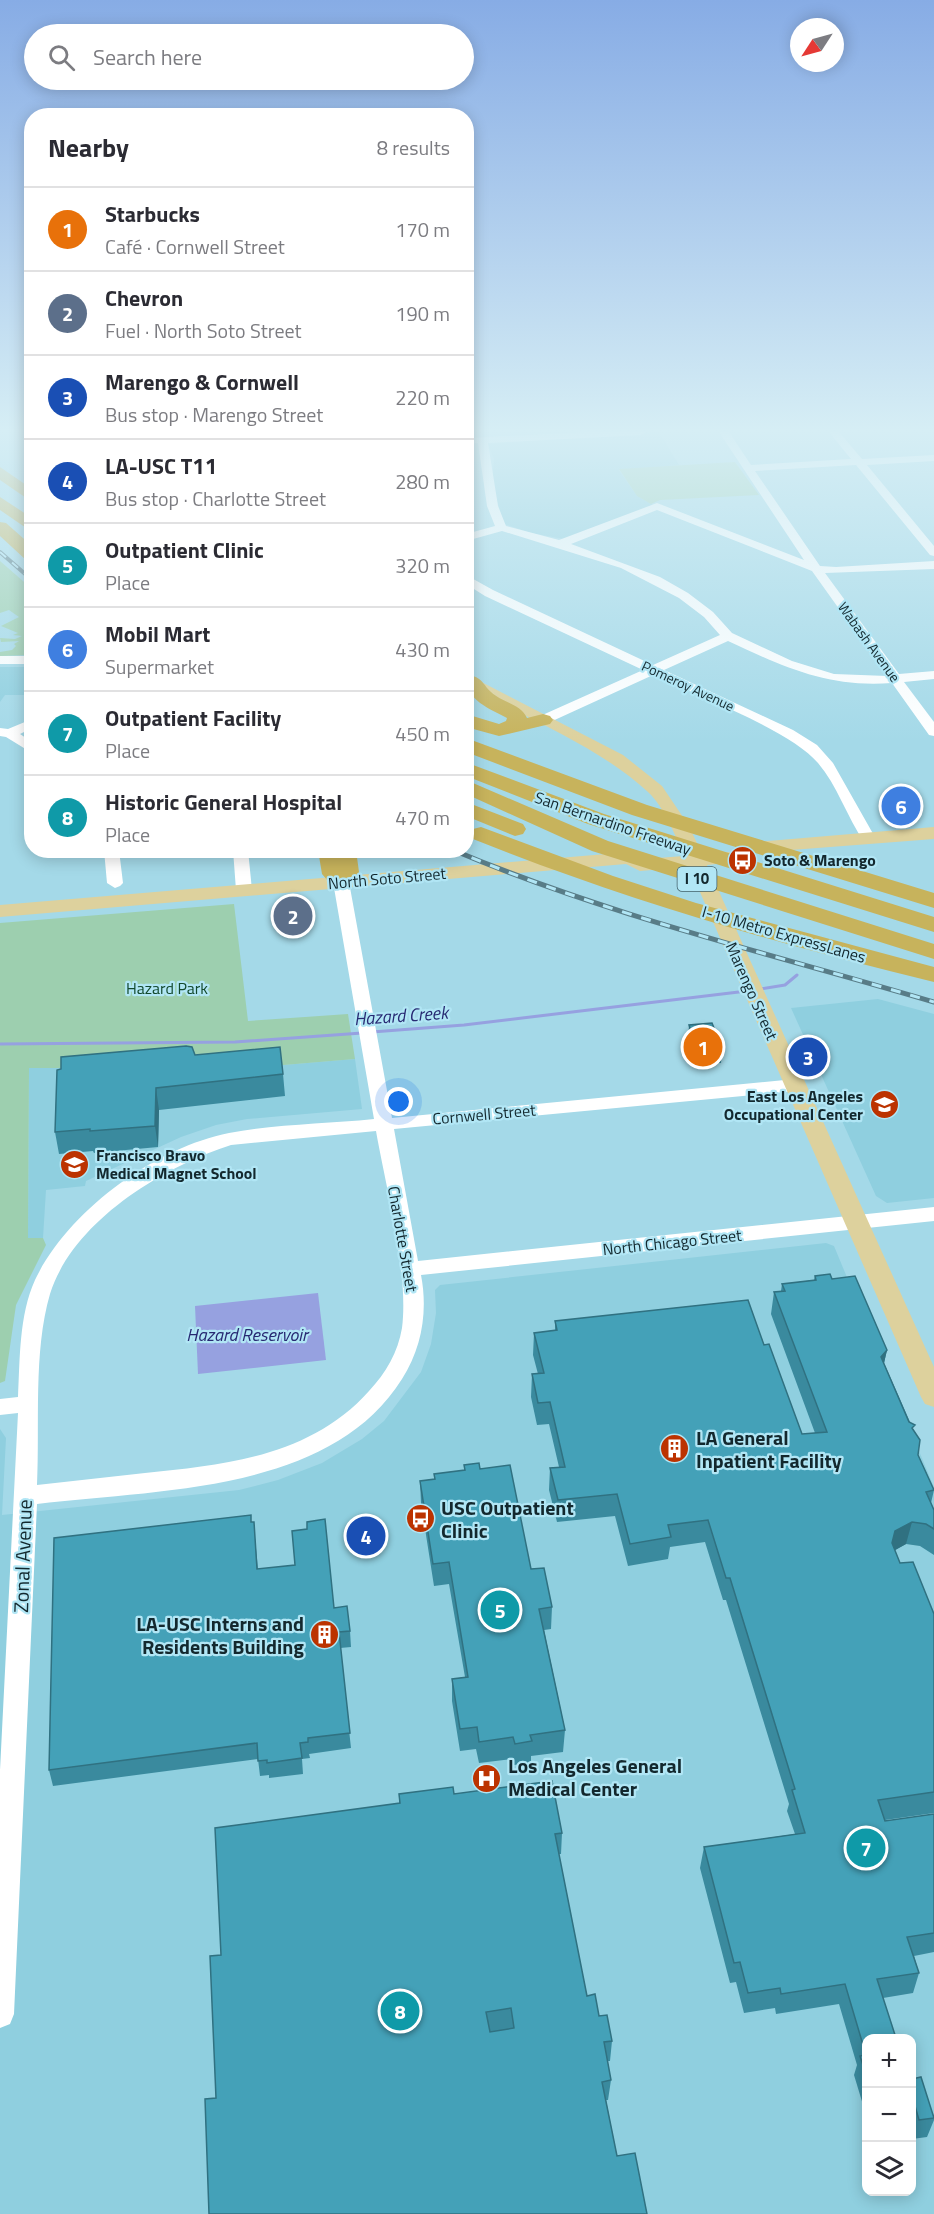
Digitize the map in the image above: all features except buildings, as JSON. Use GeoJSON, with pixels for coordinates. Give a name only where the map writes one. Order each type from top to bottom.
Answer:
{"type":"FeatureCollection","features":[{"type":"Feature","properties":{"kind":"highway"},"geometry":{"type":"LineString","coordinates":[[10,535],[24,548]]}},
{"type":"Feature","properties":{"kind":"highway"},"geometry":{"type":"LineString","coordinates":[[0,544],[24,565]]}},
{"type":"Feature","properties":{"kind":"highway"},"geometry":{"type":"LineString","coordinates":[[474,685],[484,697],[518,716],[516,725],[499,730]]}},
{"type":"Feature","properties":{"kind":"highway"},"geometry":{"type":"LineString","coordinates":[[474,722],[499,730],[543,720]]}},
{"type":"Feature","properties":{"kind":"highway","name":"San Bernardino Freeway"},"geometry":{"type":"LineString","coordinates":[[474,747],[545,777],[621,804],[934,901]]}},
{"type":"Feature","properties":{"kind":"highway","name":"San Bernardino Freeway"},"geometry":{"type":"LineString","coordinates":[[474,771],[596,819],[934,925]]}},
{"type":"Feature","properties":{"kind":"highway","name":"I 10"},"geometry":{"type":"LineString","coordinates":[[474,790],[541,822],[600,846],[934,952]]}},
{"type":"Feature","properties":{"kind":"highway"},"geometry":{"type":"LineString","coordinates":[[474,811],[563,850],[652,884],[934,961]]}},
{"type":"Feature","properties":{"kind":"highway","name":"I-10 Metro ExpressLanes"},"geometry":{"type":"LineString","coordinates":[[474,831],[530,854],[673,902],[816,945],[934,975]]}},
{"type":"Feature","properties":{"kind":"highway","name":"I-10 Metro ExpressLanes"},"geometry":{"type":"LineString","coordinates":[[474,843],[692,920],[934,988]]}},
{"type":"Feature","properties":{"kind":"highway"},"geometry":{"type":"LineString","coordinates":[[330,858],[333,874],[341,882],[348,872],[346,858]]}},
{"type":"Feature","properties":{"kind":"main road","name":"Marengo Street"},"geometry":{"type":"LineString","coordinates":[[474,682],[617,759],[648,783],[667,803],[692,854],[934,1397]]}},
{"type":"Feature","properties":{"kind":"main road","name":"North Soto Street"},"geometry":{"type":"LineString","coordinates":[[0,911],[630,858],[640,865],[692,854],[738,857],[744,849],[934,833]]}},
{"type":"Feature","properties":{"kind":"street"},"geometry":{"type":"LineString","coordinates":[[531,535],[562,543],[681,592],[716,620],[728,636],[805,671],[850,680],[934,675]]}},
{"type":"Feature","properties":{"kind":"street"},"geometry":{"type":"LineString","coordinates":[[562,543],[582,535]]}},
{"type":"Feature","properties":{"kind":"street"},"geometry":{"type":"LineString","coordinates":[[731,535],[816,569],[836,571],[934,565]]}},
{"type":"Feature","properties":{"kind":"street","name":"Wabash Avenue"},"geometry":{"type":"LineString","coordinates":[[793,535],[934,732]]}},
{"type":"Feature","properties":{"kind":"street"},"geometry":{"type":"LineString","coordinates":[[919,535],[934,553]]}},
{"type":"Feature","properties":{"kind":"street","name":"Pomeroy Avenue"},"geometry":{"type":"LineString","coordinates":[[474,583],[489,593],[788,733],[812,748],[826,763],[869,839]]}},
{"type":"Feature","properties":{"kind":"street"},"geometry":{"type":"LineString","coordinates":[[543,720],[728,636]]}},
{"type":"Feature","properties":{"kind":"street"},"geometry":{"type":"LineString","coordinates":[[0,660],[24,660]]}},
{"type":"Feature","properties":{"kind":"street"},"geometry":{"type":"LineString","coordinates":[[5,733],[24,726]]}},
{"type":"Feature","properties":{"kind":"street"},"geometry":{"type":"LineString","coordinates":[[5,733],[24,744]]}},
{"type":"Feature","properties":{"kind":"street"},"geometry":{"type":"LineString","coordinates":[[112,858],[115,883]]}},
{"type":"Feature","properties":{"kind":"street"},"geometry":{"type":"LineString","coordinates":[[241,858],[244,890]]}},
{"type":"Feature","properties":{"kind":"street","name":"Charlotte Street"},"geometry":{"type":"LineString","coordinates":[[25,1496],[242,1470],[284,1458],[330,1435],[368,1406],[399,1366],[412,1327],[414,1306],[341,882]]}},
{"type":"Feature","properties":{"kind":"street","name":"Cornwell Street"},"geometry":{"type":"LineString","coordinates":[[176,1158],[211,1144],[251,1135],[795,1085]]}},
{"type":"Feature","properties":{"kind":"street","name":"Zonal Avenue"},"geometry":{"type":"LineString","coordinates":[[0,2014],[19,1676],[29,1404],[38,1304],[45,1282],[55,1263],[102,1209],[128,1188],[176,1158]]}},
{"type":"Feature","properties":{"kind":"street","name":"North Chicago Street"},"geometry":{"type":"LineString","coordinates":[[409,1269],[934,1214]]}},
{"type":"Feature","properties":{"kind":"street"},"geometry":{"type":"LineString","coordinates":[[0,1407],[29,1404]]}},
{"type":"Feature","properties":{"kind":"shaded area"},"geometry":{"type":"Polygon","coordinates":[[[544,535],[574,535],[564,539],[544,535]]]}},
{"type":"Feature","properties":{"kind":"shaded area"},"geometry":{"type":"Polygon","coordinates":[[[0,667],[24,667],[24,695],[5,695],[0,702],[0,667]]]}},
{"type":"Feature","properties":{"kind":"shaded area","name":"East Los Angeles Occupational Center"},"geometry":{"type":"Polygon","coordinates":[[[878,999],[934,1014],[934,1198],[887,1203],[876,1196],[791,1008],[878,999]]]}},
{"type":"Feature","properties":{"kind":"shaded area","name":"Francisco Bravo Medical Magnet School"},"geometry":{"type":"Polygon","coordinates":[[[355,1059],[362,1109],[247,1119],[216,1125],[181,1137],[86,1181],[85,1186],[46,1190],[43,1238],[28,1238],[29,1068],[247,1068],[355,1059]]]}},
{"type":"Feature","properties":{"kind":"shaded area","name":"Los Angeles General Medical Center"},"geometry":{"type":"Polygon","coordinates":[[[826,1243],[834,1246],[934,1487],[934,2214],[0,2214],[0,1429],[6,1438],[2,1515],[239,1490],[278,1480],[322,1463],[362,1439],[384,1421],[421,1372],[431,1344],[436,1313],[435,1290],[440,1285],[826,1243]]]}},
{"type":"Feature","properties":{"kind":"green space"},"geometry":{"type":"Polygon","coordinates":[[[0,561],[24,582],[24,655],[0,656],[0,652],[12,650],[16,646],[14,644],[19,641],[1,642],[0,638],[15,639],[22,636],[13,635],[18,633],[1,626],[19,617],[9,610],[0,613],[0,561]]]}},
{"type":"Feature","properties":{"kind":"green space","name":"Hazard Park"},"geometry":{"type":"Polygon","coordinates":[[[234,904],[248,1021],[348,1014],[355,1059],[247,1068],[29,1068],[28,1238],[43,1238],[46,1245],[16,1305],[5,1381],[0,1383],[0,923],[234,904]]]}},
{"type":"Feature","properties":{"kind":"water","name":"Hazard Reservoir"},"geometry":{"type":"Polygon","coordinates":[[[318,1293],[326,1360],[198,1374],[195,1306],[318,1293]]]}},
{"type":"Feature","properties":{"kind":"waterway","name":"Hazard Creek"},"geometry":{"type":"LineString","coordinates":[[760,989],[785,985],[797,975]]}},
{"type":"Feature","properties":{"kind":"waterway","name":"Hazard Creek"},"geometry":{"type":"LineString","coordinates":[[372,1032],[464,1025],[747,991]]}},
{"type":"Feature","properties":{"kind":"waterway","name":"Hazard Creek"},"geometry":{"type":"LineString","coordinates":[[0,1044],[235,1042],[362,1033]]}},
{"type":"Feature","properties":{"kind":"railway"},"geometry":{"type":"LineString","coordinates":[[0,552],[24,573]]}},
{"type":"Feature","properties":{"kind":"railway"},"geometry":{"type":"LineString","coordinates":[[473,858],[571,895],[691,933],[934,1002]]}},
{"type":"Feature","properties":{"kind":"place","name":"Mobil Mart"},"geometry":{"type":"Point","coordinates":[901,806]}},
{"type":"Feature","properties":{"kind":"place","name":"Soto & Marengo"},"geometry":{"type":"Point","coordinates":[743,860]}},
{"type":"Feature","properties":{"kind":"place","name":"Chevron"},"geometry":{"type":"Point","coordinates":[293,916]}},
{"type":"Feature","properties":{"kind":"place","name":"Starbucks"},"geometry":{"type":"Point","coordinates":[703,1047]}},
{"type":"Feature","properties":{"kind":"place","name":"Marengo & Cornwell"},"geometry":{"type":"Point","coordinates":[808,1057]}},
{"type":"Feature","properties":{"kind":"place","name":"East Los Angeles Occupational Center"},"geometry":{"type":"Point","coordinates":[884,1105]}},
{"type":"Feature","properties":{"kind":"place","name":"Francisco Bravo Medical Magnet School"},"geometry":{"type":"Point","coordinates":[75,1164]}},
{"type":"Feature","properties":{"kind":"place","name":"LA General Inpatient Facility"},"geometry":{"type":"Point","coordinates":[675,1449]}},
{"type":"Feature","properties":{"kind":"place","name":"USC Outpatient Clinic"},"geometry":{"type":"Point","coordinates":[420,1519]}},
{"type":"Feature","properties":{"kind":"place","name":"LA-USC T11"},"geometry":{"type":"Point","coordinates":[366,1536]}},
{"type":"Feature","properties":{"kind":"place","name":"Outpatient Clinic"},"geometry":{"type":"Point","coordinates":[500,1610]}},
{"type":"Feature","properties":{"kind":"place","name":"LA-USC Interns and Residents Building"},"geometry":{"type":"Point","coordinates":[325,1635]}},
{"type":"Feature","properties":{"kind":"place","name":"Los Angeles General Medical Center"},"geometry":{"type":"Point","coordinates":[487,1778]}},
{"type":"Feature","properties":{"kind":"place","name":"Outpatient Facility"},"geometry":{"type":"Point","coordinates":[866,1848]}},
{"type":"Feature","properties":{"kind":"place","name":"Historic General Hospital"},"geometry":{"type":"Point","coordinates":[400,2011]}}]}
